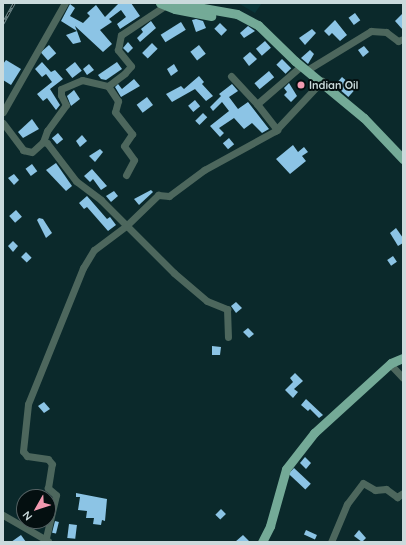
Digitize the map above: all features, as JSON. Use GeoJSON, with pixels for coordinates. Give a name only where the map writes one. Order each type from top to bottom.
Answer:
{"type":"FeatureCollection","features":[{"type":"Feature","properties":{"kind":"main road"},"geometry":{"type":"LineString","coordinates":[[167,4],[221,10],[237,14],[258,25],[304,68],[322,81],[364,118],[403,159]]}},
{"type":"Feature","properties":{"kind":"main road"},"geometry":{"type":"LineString","coordinates":[[167,4],[210,16],[237,14]]}},
{"type":"Feature","properties":{"kind":"main road"},"geometry":{"type":"LineString","coordinates":[[262,542],[270,526],[286,470],[314,433],[390,364],[403,358]]}},
{"type":"Feature","properties":{"kind":"street"},"geometry":{"type":"LineString","coordinates":[[3,112],[65,3]]}},
{"type":"Feature","properties":{"kind":"street"},"geometry":{"type":"LineString","coordinates":[[196,3],[221,10]]}},
{"type":"Feature","properties":{"kind":"street"},"geometry":{"type":"LineString","coordinates":[[108,86],[131,68],[118,50],[121,35],[167,4]]}},
{"type":"Feature","properties":{"kind":"street"},"geometry":{"type":"LineString","coordinates":[[257,104],[304,68],[371,31],[379,30],[389,33],[394,39],[403,39]]}},
{"type":"Feature","properties":{"kind":"street"},"geometry":{"type":"LineString","coordinates":[[231,76],[257,104],[277,130]]}},
{"type":"Feature","properties":{"kind":"street"},"geometry":{"type":"LineString","coordinates":[[3,123],[23,150],[32,152],[43,142],[46,132],[66,106],[61,95],[61,89],[82,80],[108,86],[118,101],[115,112],[132,134],[124,146],[134,160],[126,175]]}},
{"type":"Feature","properties":{"kind":"street"},"geometry":{"type":"LineString","coordinates":[[3,515],[47,541],[56,495],[48,488],[52,464],[48,459],[27,456],[23,451],[28,404],[83,268],[94,250],[126,226],[158,195],[169,196],[204,170],[277,130],[322,81]]}},
{"type":"Feature","properties":{"kind":"street"},"geometry":{"type":"LineString","coordinates":[[43,142],[47,143],[76,180],[184,282],[207,301],[227,309],[228,337]]}},
{"type":"Feature","properties":{"kind":"street"},"geometry":{"type":"LineString","coordinates":[[390,364],[403,378]]}},
{"type":"Feature","properties":{"kind":"street"},"geometry":{"type":"LineString","coordinates":[[331,542],[347,504],[363,483],[375,490],[386,489],[397,497],[403,493]]}},
{"type":"Feature","properties":{"kind":"shaded area"},"geometry":{"type":"Polygon","coordinates":[[[238,3],[262,3],[255,13],[238,3]]]}},
{"type":"Feature","properties":{"kind":"building"},"geometry":{"type":"Polygon","coordinates":[[[119,3],[131,3],[140,16],[120,29],[117,24],[126,17],[121,10],[109,19],[112,22],[100,30],[112,44],[103,52],[75,26],[77,31],[61,21],[70,4],[75,8],[70,16],[83,23],[90,16],[87,13],[96,5],[105,17],[119,3]]]}},
{"type":"Feature","properties":{"kind":"building"},"geometry":{"type":"Polygon","coordinates":[[[355,13],[360,20],[354,25],[349,18],[355,13]]]}},
{"type":"Feature","properties":{"kind":"building"},"geometry":{"type":"Polygon","coordinates":[[[403,13],[403,30],[395,21],[403,13]]]}},
{"type":"Feature","properties":{"kind":"building"},"geometry":{"type":"Polygon","coordinates":[[[196,19],[203,21],[206,28],[196,32],[192,20],[196,19]]]}},
{"type":"Feature","properties":{"kind":"building"},"geometry":{"type":"Polygon","coordinates":[[[335,20],[347,35],[340,41],[332,33],[329,36],[324,31],[335,20]]]}},
{"type":"Feature","properties":{"kind":"building"},"geometry":{"type":"Polygon","coordinates":[[[151,21],[156,28],[140,42],[137,38],[143,32],[141,29],[151,21]]]}},
{"type":"Feature","properties":{"kind":"building"},"geometry":{"type":"Polygon","coordinates":[[[181,22],[186,30],[165,42],[161,35],[181,22]]]}},
{"type":"Feature","properties":{"kind":"building"},"geometry":{"type":"Polygon","coordinates":[[[220,23],[227,30],[221,36],[214,29],[220,23]]]}},
{"type":"Feature","properties":{"kind":"building"},"geometry":{"type":"Polygon","coordinates":[[[248,26],[255,31],[244,38],[240,33],[248,26]]]}},
{"type":"Feature","properties":{"kind":"building"},"geometry":{"type":"Polygon","coordinates":[[[312,29],[316,33],[305,45],[299,38],[312,29]]]}},
{"type":"Feature","properties":{"kind":"building"},"geometry":{"type":"Polygon","coordinates":[[[77,31],[81,42],[73,44],[66,35],[77,31]]]}},
{"type":"Feature","properties":{"kind":"building"},"geometry":{"type":"Polygon","coordinates":[[[265,41],[271,48],[262,56],[256,49],[265,41]]]}},
{"type":"Feature","properties":{"kind":"building"},"geometry":{"type":"Polygon","coordinates":[[[128,42],[133,48],[128,53],[123,48],[128,42]]]}},
{"type":"Feature","properties":{"kind":"building"},"geometry":{"type":"Polygon","coordinates":[[[152,43],[158,49],[148,59],[142,53],[152,43]]]}},
{"type":"Feature","properties":{"kind":"building"},"geometry":{"type":"Polygon","coordinates":[[[49,45],[56,53],[48,61],[41,52],[49,45]]]}},
{"type":"Feature","properties":{"kind":"building"},"geometry":{"type":"Polygon","coordinates":[[[199,45],[206,54],[197,60],[190,52],[199,45]]]}},
{"type":"Feature","properties":{"kind":"building"},"geometry":{"type":"Polygon","coordinates":[[[364,46],[369,52],[363,57],[358,50],[364,46]]]}},
{"type":"Feature","properties":{"kind":"building"},"geometry":{"type":"Polygon","coordinates":[[[310,50],[314,54],[308,64],[301,58],[310,50]]]}},
{"type":"Feature","properties":{"kind":"building"},"geometry":{"type":"Polygon","coordinates":[[[250,52],[257,59],[249,66],[243,58],[250,52]]]}},
{"type":"Feature","properties":{"kind":"building"},"geometry":{"type":"Polygon","coordinates":[[[282,59],[291,68],[286,74],[276,65],[282,59]]]}},
{"type":"Feature","properties":{"kind":"building"},"geometry":{"type":"Polygon","coordinates":[[[6,60],[21,69],[11,85],[3,80],[3,64],[6,60]]]}},
{"type":"Feature","properties":{"kind":"building"},"geometry":{"type":"Polygon","coordinates":[[[42,62],[51,72],[55,70],[63,79],[50,89],[60,105],[56,110],[47,98],[43,101],[37,94],[52,82],[46,74],[42,77],[35,69],[42,62]]]}},
{"type":"Feature","properties":{"kind":"building"},"geometry":{"type":"Polygon","coordinates":[[[75,62],[82,71],[72,78],[66,69],[75,62]]]}},
{"type":"Feature","properties":{"kind":"building"},"geometry":{"type":"Polygon","coordinates":[[[117,62],[122,69],[106,80],[101,79],[98,75],[117,62]]]}},
{"type":"Feature","properties":{"kind":"building"},"geometry":{"type":"Polygon","coordinates":[[[89,64],[94,70],[87,75],[83,69],[89,64]]]}},
{"type":"Feature","properties":{"kind":"building"},"geometry":{"type":"Polygon","coordinates":[[[174,64],[178,71],[171,76],[167,69],[174,64]]]}},
{"type":"Feature","properties":{"kind":"building"},"geometry":{"type":"Polygon","coordinates":[[[269,71],[274,77],[260,89],[254,83],[269,71]]]}},
{"type":"Feature","properties":{"kind":"building"},"geometry":{"type":"Polygon","coordinates":[[[199,76],[204,82],[202,84],[213,96],[206,101],[195,89],[172,102],[166,94],[181,86],[184,89],[199,76]]]}},
{"type":"Feature","properties":{"kind":"building"},"geometry":{"type":"Polygon","coordinates":[[[342,77],[356,89],[348,97],[335,85],[342,77]]]}},
{"type":"Feature","properties":{"kind":"building"},"geometry":{"type":"Polygon","coordinates":[[[134,79],[140,86],[121,97],[115,87],[118,84],[122,89],[134,79]]]}},
{"type":"Feature","properties":{"kind":"building"},"geometry":{"type":"Polygon","coordinates":[[[289,83],[297,96],[291,102],[284,95],[287,92],[284,88],[289,83]]]}},
{"type":"Feature","properties":{"kind":"building"},"geometry":{"type":"Polygon","coordinates":[[[232,84],[238,91],[229,97],[238,109],[248,102],[269,129],[262,133],[252,123],[244,129],[234,118],[219,128],[224,133],[220,137],[210,126],[229,111],[222,102],[213,111],[210,107],[221,96],[219,94],[232,84]]]}},
{"type":"Feature","properties":{"kind":"building"},"geometry":{"type":"Polygon","coordinates":[[[74,90],[80,99],[71,106],[67,96],[74,90]]]}},
{"type":"Feature","properties":{"kind":"building"},"geometry":{"type":"Polygon","coordinates":[[[147,97],[153,105],[143,113],[137,105],[147,97]]]}},
{"type":"Feature","properties":{"kind":"building"},"geometry":{"type":"Polygon","coordinates":[[[195,100],[200,106],[193,112],[188,106],[195,100]]]}},
{"type":"Feature","properties":{"kind":"building"},"geometry":{"type":"Polygon","coordinates":[[[203,113],[207,117],[199,125],[195,121],[203,113]]]}},
{"type":"Feature","properties":{"kind":"building"},"geometry":{"type":"Polygon","coordinates":[[[32,119],[39,129],[23,138],[18,132],[32,119]]]}},
{"type":"Feature","properties":{"kind":"building"},"geometry":{"type":"Polygon","coordinates":[[[58,133],[63,139],[57,144],[52,138],[58,133]]]}},
{"type":"Feature","properties":{"kind":"building"},"geometry":{"type":"Polygon","coordinates":[[[82,135],[87,141],[80,147],[76,141],[82,135]]]}},
{"type":"Feature","properties":{"kind":"building"},"geometry":{"type":"Polygon","coordinates":[[[229,138],[234,144],[228,149],[223,143],[229,138]]]}},
{"type":"Feature","properties":{"kind":"building"},"geometry":{"type":"Polygon","coordinates":[[[293,145],[298,152],[304,147],[308,152],[302,156],[306,161],[290,174],[276,159],[293,145]]]}},
{"type":"Feature","properties":{"kind":"building"},"geometry":{"type":"Polygon","coordinates":[[[100,149],[103,152],[95,162],[89,156],[100,149]]]}},
{"type":"Feature","properties":{"kind":"building"},"geometry":{"type":"Polygon","coordinates":[[[56,163],[72,186],[66,191],[46,170],[56,163]]]}},
{"type":"Feature","properties":{"kind":"building"},"geometry":{"type":"Polygon","coordinates":[[[32,164],[37,171],[31,176],[26,169],[32,164]]]}},
{"type":"Feature","properties":{"kind":"building"},"geometry":{"type":"Polygon","coordinates":[[[92,169],[107,186],[101,190],[93,179],[90,182],[84,176],[92,169]]]}},
{"type":"Feature","properties":{"kind":"building"},"geometry":{"type":"Polygon","coordinates":[[[14,174],[19,180],[14,185],[8,178],[14,174]]]}},
{"type":"Feature","properties":{"kind":"building"},"geometry":{"type":"Polygon","coordinates":[[[151,190],[153,192],[139,205],[134,199],[151,190]]]}},
{"type":"Feature","properties":{"kind":"building"},"geometry":{"type":"Polygon","coordinates":[[[114,191],[118,196],[111,202],[106,196],[114,191]]]}},
{"type":"Feature","properties":{"kind":"building"},"geometry":{"type":"Polygon","coordinates":[[[87,196],[107,219],[110,217],[116,225],[108,231],[87,207],[84,209],[79,203],[87,196]]]}},
{"type":"Feature","properties":{"kind":"building"},"geometry":{"type":"Polygon","coordinates":[[[16,210],[22,217],[15,223],[9,216],[16,210]]]}},
{"type":"Feature","properties":{"kind":"building"},"geometry":{"type":"Polygon","coordinates":[[[39,218],[43,219],[52,233],[46,238],[37,220],[39,218]]]}},
{"type":"Feature","properties":{"kind":"building"},"geometry":{"type":"Polygon","coordinates":[[[396,228],[403,238],[403,243],[398,246],[390,233],[396,228]]]}},
{"type":"Feature","properties":{"kind":"building"},"geometry":{"type":"Polygon","coordinates":[[[13,241],[18,246],[13,252],[8,246],[13,241]]]}},
{"type":"Feature","properties":{"kind":"building"},"geometry":{"type":"Polygon","coordinates":[[[26,252],[32,258],[27,263],[21,257],[26,252]]]}},
{"type":"Feature","properties":{"kind":"building"},"geometry":{"type":"Polygon","coordinates":[[[393,256],[397,262],[391,266],[387,260],[393,256]]]}},
{"type":"Feature","properties":{"kind":"building"},"geometry":{"type":"Polygon","coordinates":[[[236,302],[242,308],[236,313],[231,306],[236,302]]]}},
{"type":"Feature","properties":{"kind":"building"},"geometry":{"type":"Polygon","coordinates":[[[248,328],[254,334],[249,338],[243,332],[248,328]]]}},
{"type":"Feature","properties":{"kind":"building"},"geometry":{"type":"Polygon","coordinates":[[[212,346],[221,347],[220,355],[212,355],[212,346]]]}},
{"type":"Feature","properties":{"kind":"building"},"geometry":{"type":"Polygon","coordinates":[[[295,373],[303,381],[294,389],[298,392],[293,398],[285,390],[293,382],[290,378],[295,373]]]}},
{"type":"Feature","properties":{"kind":"building"},"geometry":{"type":"Polygon","coordinates":[[[306,399],[323,415],[319,418],[310,409],[308,411],[301,405],[306,399]]]}},
{"type":"Feature","properties":{"kind":"building"},"geometry":{"type":"Polygon","coordinates":[[[44,402],[50,409],[44,413],[38,406],[44,402]]]}},
{"type":"Feature","properties":{"kind":"building"},"geometry":{"type":"Polygon","coordinates":[[[305,457],[311,463],[306,469],[300,463],[305,457]]]}},
{"type":"Feature","properties":{"kind":"building"},"geometry":{"type":"Polygon","coordinates":[[[294,468],[311,484],[305,490],[289,474],[294,468]]]}},
{"type":"Feature","properties":{"kind":"building"},"geometry":{"type":"Polygon","coordinates":[[[76,493],[107,499],[105,521],[102,520],[101,525],[93,524],[94,518],[86,518],[87,511],[78,510],[80,497],[76,497],[76,493]]]}},
{"type":"Feature","properties":{"kind":"building"},"geometry":{"type":"Polygon","coordinates":[[[221,509],[226,514],[220,520],[215,515],[221,509]]]}},
{"type":"Feature","properties":{"kind":"building"},"geometry":{"type":"Polygon","coordinates":[[[56,521],[59,522],[56,534],[52,533],[53,529],[56,529],[56,521]]]}},
{"type":"Feature","properties":{"kind":"building"},"geometry":{"type":"Polygon","coordinates":[[[69,524],[77,525],[75,539],[67,538],[69,524]]]}},
{"type":"Feature","properties":{"kind":"building"},"geometry":{"type":"Polygon","coordinates":[[[306,530],[317,535],[315,539],[304,535],[306,530]]]}},
{"type":"Feature","properties":{"kind":"building"},"geometry":{"type":"Polygon","coordinates":[[[359,530],[366,538],[362,542],[354,536],[359,530]]]}},
{"type":"Feature","properties":{"kind":"building"},"geometry":{"type":"Polygon","coordinates":[[[21,535],[26,542],[11,542],[21,535]]]}},
{"type":"Feature","properties":{"kind":"building"},"geometry":{"type":"Polygon","coordinates":[[[243,535],[250,542],[235,542],[243,535]]]}},
{"type":"Feature","properties":{"kind":"railway"},"geometry":{"type":"LineString","coordinates":[[3,23],[14,3]]}},
{"type":"Feature","properties":{"kind":"place","name":"Indian Oil"},"geometry":{"type":"Point","coordinates":[301,85]}}]}
